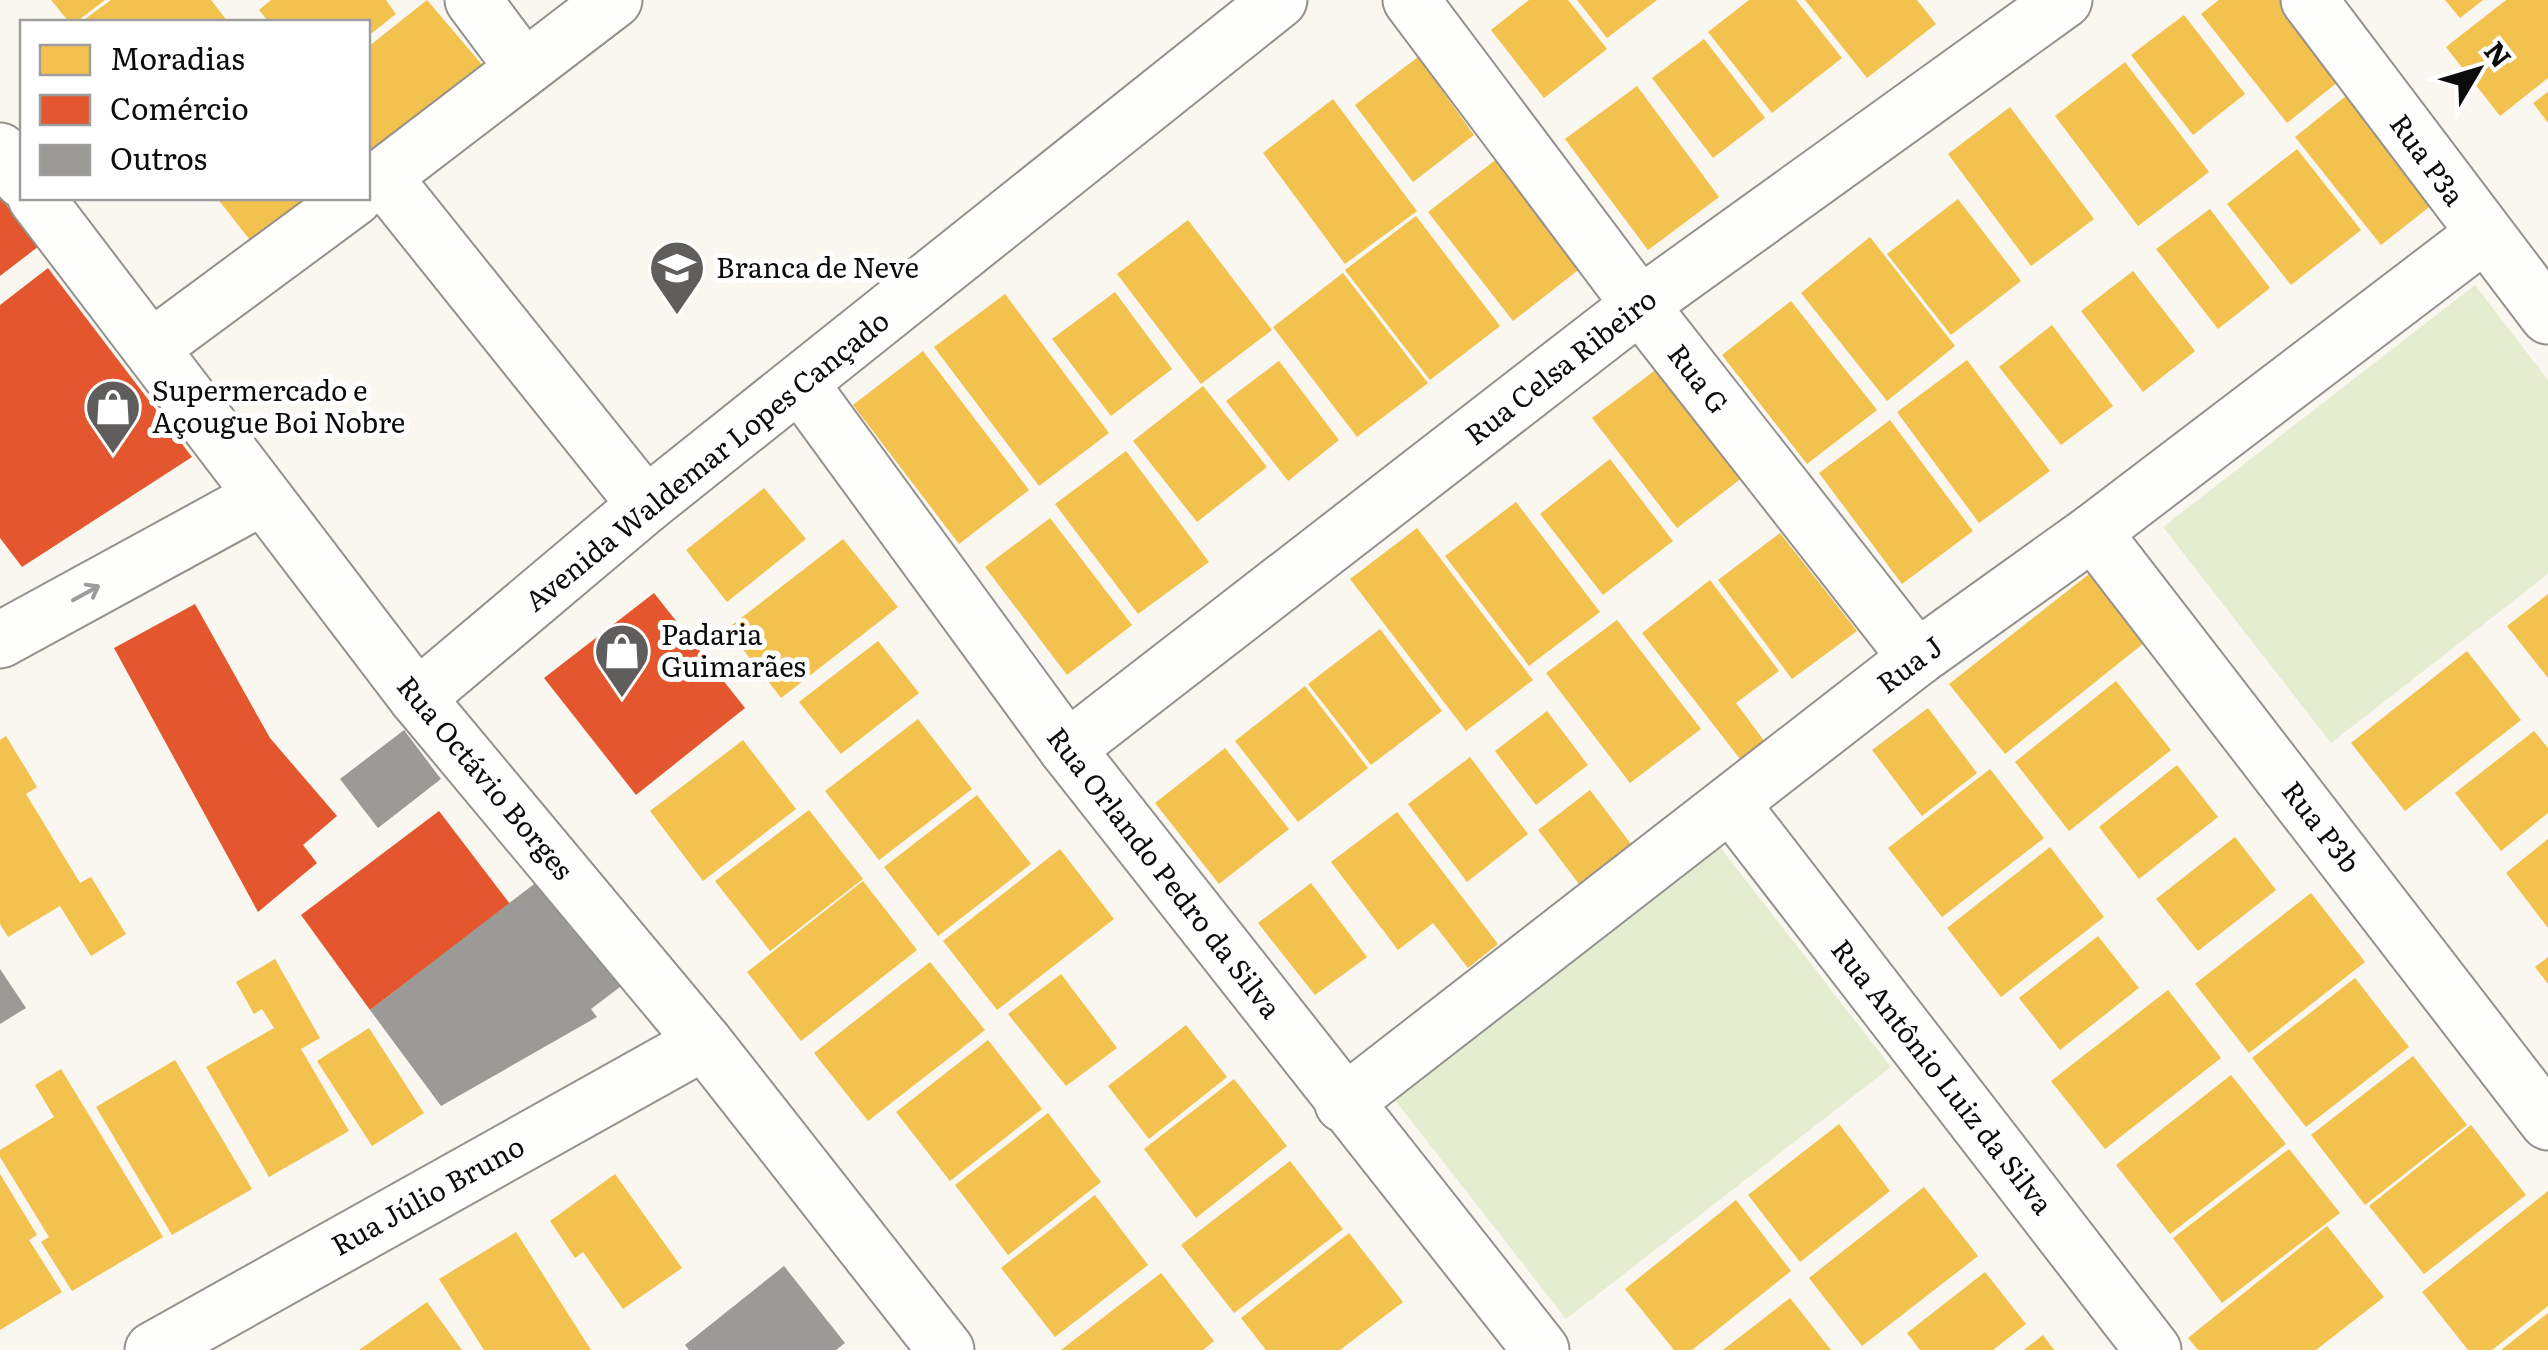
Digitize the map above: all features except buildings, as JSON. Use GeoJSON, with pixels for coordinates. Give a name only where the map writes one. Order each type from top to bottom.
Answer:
{"type":"FeatureCollection","features":[{"type":"Feature","properties":{"kind":"street"},"geometry":{"type":"LineString","coordinates":[[473,0],[523,67]]}},
{"type":"Feature","properties":{"kind":"street"},"geometry":{"type":"LineString","coordinates":[[370,185],[614,0]]}},
{"type":"Feature","properties":{"kind":"street","name":"Avenida Waldemar Lopes Cançado"},"geometry":{"type":"LineString","coordinates":[[418,698],[646,505],[801,386],[1279,0]]}},
{"type":"Feature","properties":{"kind":"street","name":"Rua G"},"geometry":{"type":"LineString","coordinates":[[1411,0],[1640,305],[1917,658]]}},
{"type":"Feature","properties":{"kind":"street","name":"Rua Celsa Ribeiro"},"geometry":{"type":"LineString","coordinates":[[1067,749],[1640,305],[2064,0]]}},
{"type":"Feature","properties":{"kind":"street","name":"Rua P3a"},"geometry":{"type":"LineString","coordinates":[[2309,0],[2482,235],[2548,316]]}},
{"type":"Feature","properties":{"kind":"street"},"geometry":{"type":"LineString","coordinates":[[0,151],[20,177]]}},
{"type":"Feature","properties":{"kind":"street"},"geometry":{"type":"LineString","coordinates":[[370,189],[646,505]]}},
{"type":"Feature","properties":{"kind":"street","name":"Rua Octávio Borges"},"geometry":{"type":"LineString","coordinates":[[38,200],[418,698],[704,1042],[946,1350]]}},
{"type":"Feature","properties":{"kind":"street"},"geometry":{"type":"LineString","coordinates":[[150,348],[350,200]]}},
{"type":"Feature","properties":{"kind":"street","name":"Rua J"},"geometry":{"type":"LineString","coordinates":[[1343,1104],[1917,658],[2092,532],[2482,235]]}},
{"type":"Feature","properties":{"kind":"street","name":"Rua Orlando Pedro da Silva"},"geometry":{"type":"LineString","coordinates":[[801,386],[1067,749],[1343,1104],[1541,1350]]}},
{"type":"Feature","properties":{"kind":"street"},"geometry":{"type":"LineString","coordinates":[[0,640],[262,497]]}},
{"type":"Feature","properties":{"kind":"street","name":"Rua P3b"},"geometry":{"type":"LineString","coordinates":[[2092,532],[2548,1122]]}},
{"type":"Feature","properties":{"kind":"street","name":"Rua Antônio Luiz da Silva"},"geometry":{"type":"LineString","coordinates":[[1731,804],[2153,1350]]}},
{"type":"Feature","properties":{"kind":"street","name":"Rua Júlio Bruno"},"geometry":{"type":"LineString","coordinates":[[153,1350],[704,1042]]}},
{"type":"Feature","properties":{"kind":"green space"},"geometry":{"type":"Polygon","coordinates":[[[2475,285],[2548,380],[2548,574],[2331,743],[2163,527],[2475,285]]]}},
{"type":"Feature","properties":{"kind":"green space"},"geometry":{"type":"Polygon","coordinates":[[[1713,838],[1891,1067],[1566,1319],[1387,1090],[1713,838]]]}},
{"type":"Feature","properties":{"kind":"place","name":"Branca de Neve"},"geometry":{"type":"Point","coordinates":[677,317]}},
{"type":"Feature","properties":{"kind":"place","name":"Supermercado e Açougue Boi Nobre"},"geometry":{"type":"Point","coordinates":[113,456]}},
{"type":"Feature","properties":{"kind":"place","name":"Padaria Guimarães"},"geometry":{"type":"Point","coordinates":[622,700]}}]}
